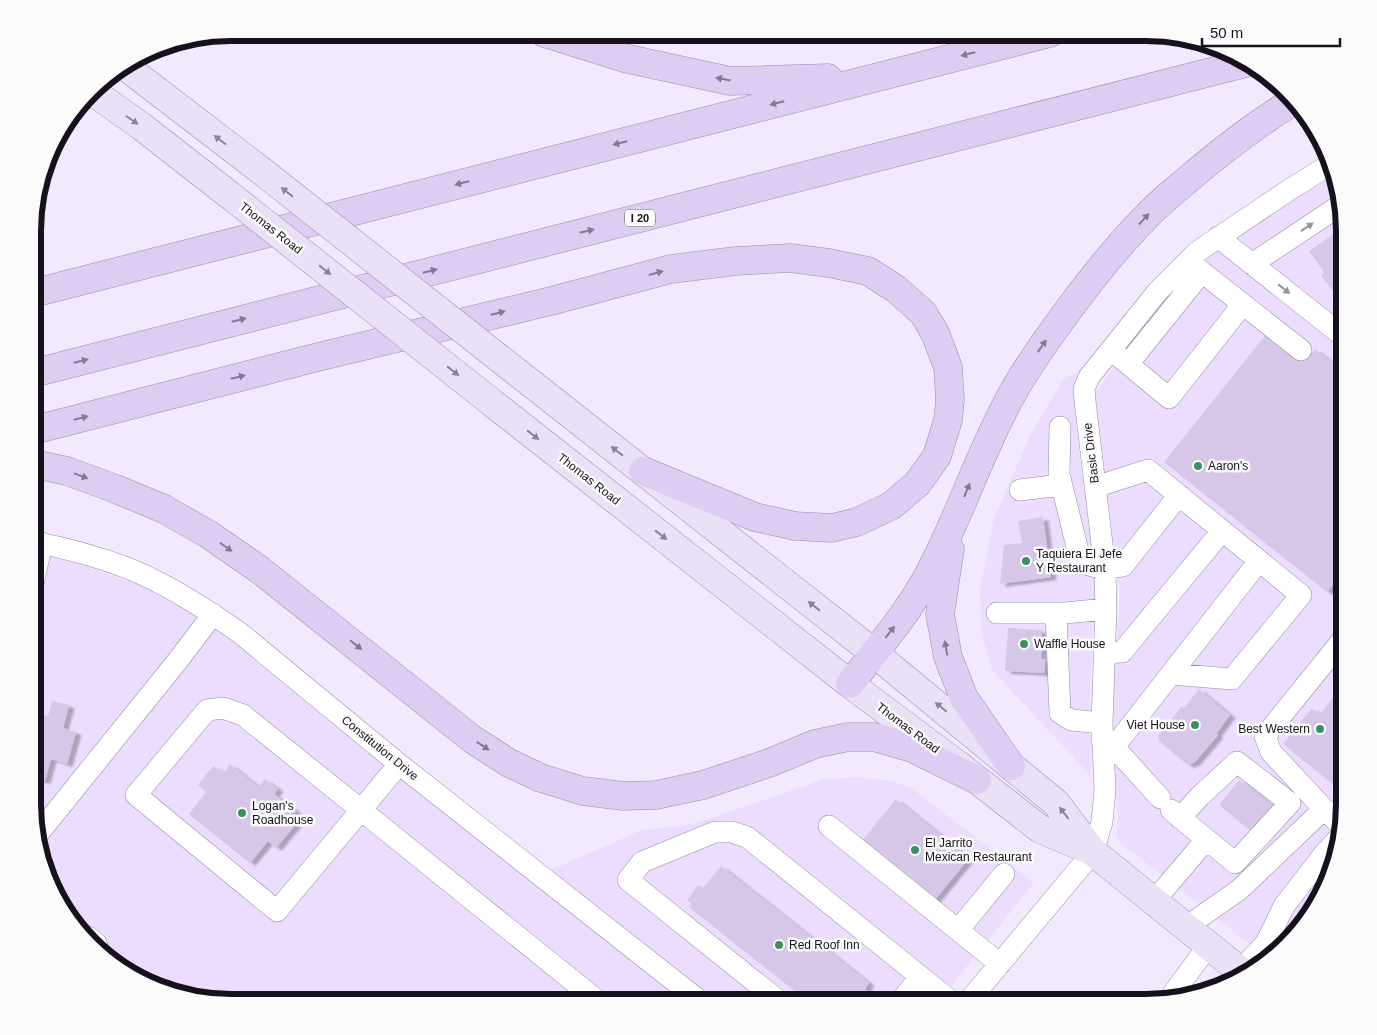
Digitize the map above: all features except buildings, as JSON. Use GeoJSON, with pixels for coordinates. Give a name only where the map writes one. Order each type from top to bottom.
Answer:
{"type":"FeatureCollection","features":[{"type":"Feature","properties":{"kind":"highway"},"geometry":{"type":"LineString","coordinates":[[570,41],[624,58],[730,81],[877,77]]}},
{"type":"Feature","properties":{"kind":"highway"},"geometry":{"type":"LineString","coordinates":[[41,290],[1019,41]]}},
{"type":"Feature","properties":{"kind":"highway","name":"I 20"},"geometry":{"type":"LineString","coordinates":[[41,370],[1237,65]]}},
{"type":"Feature","properties":{"kind":"highway"},"geometry":{"type":"LineString","coordinates":[[850,684],[910,605],[934,566],[981,457],[1011,396],[1039,351],[1080,294],[1114,252],[1172,192],[1218,153],[1287,105]]}},
{"type":"Feature","properties":{"kind":"highway"},"geometry":{"type":"LineString","coordinates":[[41,428],[318,357],[551,301],[671,269],[736,261],[790,258],[868,271],[896,289],[923,314],[935,333],[948,367],[950,400],[948,420],[937,456],[917,484],[891,506],[857,522],[832,528],[795,526],[755,517],[643,472]]}},
{"type":"Feature","properties":{"kind":"highway"},"geometry":{"type":"LineString","coordinates":[[41,465],[67,471],[116,489],[164,509],[208,534],[260,570],[472,739],[508,763],[541,778],[583,791],[623,796],[656,795],[712,782],[769,763],[815,744],[848,737],[874,737],[912,748],[977,780]]}},
{"type":"Feature","properties":{"kind":"highway"},"geometry":{"type":"LineString","coordinates":[[955,520],[940,614],[948,657],[964,698],[1011,766]]}},
{"type":"Feature","properties":{"kind":"main road","name":"Thomas Road"},"geometry":{"type":"LineString","coordinates":[[130,70],[259,169],[874,653],[1056,803],[1094,852],[1238,969]]}},
{"type":"Feature","properties":{"kind":"main road","name":"Thomas Road"},"geometry":{"type":"LineString","coordinates":[[98,96],[141,126],[850,684],[1040,829],[1094,852]]}},
{"type":"Feature","properties":{"kind":"street","name":"Basic Drive"},"geometry":{"type":"LineString","coordinates":[[1094,852],[1102,822],[1105,790],[1104,653],[1106,609],[1105,569],[1084,389],[1089,377],[1158,291],[1195,266],[1197,252],[1325,168]]}},
{"type":"Feature","properties":{"kind":"street"},"geometry":{"type":"LineString","coordinates":[[1252,264],[1334,209]]}},
{"type":"Feature","properties":{"kind":"street"},"geometry":{"type":"LineString","coordinates":[[1218,237],[1336,331]]}},
{"type":"Feature","properties":{"kind":"street"},"geometry":{"type":"LineString","coordinates":[[1128,364],[1195,266],[1301,350]]}},
{"type":"Feature","properties":{"kind":"street"},"geometry":{"type":"LineString","coordinates":[[1111,350],[1169,398],[1243,304]]}},
{"type":"Feature","properties":{"kind":"street"},"geometry":{"type":"LineString","coordinates":[[1060,427],[1059,474],[1081,564],[1105,569],[1123,566],[1179,495]]}},
{"type":"Feature","properties":{"kind":"street"},"geometry":{"type":"LineString","coordinates":[[1095,487],[1148,470],[1301,595],[1232,679],[1171,674]]}},
{"type":"Feature","properties":{"kind":"street"},"geometry":{"type":"LineString","coordinates":[[1020,490],[1062,485]]}},
{"type":"Feature","properties":{"kind":"street"},"geometry":{"type":"LineString","coordinates":[[1104,653],[1122,652],[1222,531]]}},
{"type":"Feature","properties":{"kind":"street","name":"Constitution Drive"},"geometry":{"type":"LineString","coordinates":[[41,543],[87,555],[130,570],[173,590],[213,614],[247,638],[399,764],[691,994]]}},
{"type":"Feature","properties":{"kind":"street"},"geometry":{"type":"LineString","coordinates":[[1106,737],[1171,674],[1259,560]]}},
{"type":"Feature","properties":{"kind":"street"},"geometry":{"type":"LineString","coordinates":[[997,613],[1056,613],[1106,609]]}},
{"type":"Feature","properties":{"kind":"street"},"geometry":{"type":"LineString","coordinates":[[1056,613],[1060,713],[1106,737],[1170,809],[1206,840],[1235,863],[1290,803],[1237,762],[1200,796],[1170,809]]}},
{"type":"Feature","properties":{"kind":"street"},"geometry":{"type":"LineString","coordinates":[[43,828],[213,614]]}},
{"type":"Feature","properties":{"kind":"street"},"geometry":{"type":"LineString","coordinates":[[1335,819],[1271,752],[1266,736],[1336,648]]}},
{"type":"Feature","properties":{"kind":"street"},"geometry":{"type":"LineString","coordinates":[[399,764],[361,810],[277,911],[136,795],[208,710],[223,708],[243,715],[361,810],[589,994]]}},
{"type":"Feature","properties":{"kind":"street"},"geometry":{"type":"LineString","coordinates":[[1186,927],[1239,890],[1324,809]]}},
{"type":"Feature","properties":{"kind":"street"},"geometry":{"type":"LineString","coordinates":[[829,826],[1000,964]]}},
{"type":"Feature","properties":{"kind":"street"},"geometry":{"type":"LineString","coordinates":[[770,994],[628,880],[642,862],[715,832],[732,832],[747,837],[942,994]]}},
{"type":"Feature","properties":{"kind":"street"},"geometry":{"type":"LineString","coordinates":[[1154,901],[1206,840]]}},
{"type":"Feature","properties":{"kind":"street"},"geometry":{"type":"LineString","coordinates":[[1250,963],[1266,943],[1276,939],[1284,906],[1330,847]]}},
{"type":"Feature","properties":{"kind":"street"},"geometry":{"type":"LineString","coordinates":[[975,994],[1094,852]]}},
{"type":"Feature","properties":{"kind":"street"},"geometry":{"type":"LineString","coordinates":[[959,929],[1004,874]]}},
{"type":"Feature","properties":{"kind":"street"},"geometry":{"type":"LineString","coordinates":[[1175,991],[1209,945]]}},
{"type":"Feature","properties":{"kind":"street"},"geometry":{"type":"LineString","coordinates":[[906,994],[920,977]]}},
{"type":"Feature","properties":{"kind":"shaded area"},"geometry":{"type":"Polygon","coordinates":[[[1328,177],[1334,207],[1336,232],[1336,803],[1329,853],[1316,888],[1304,909],[1288,929],[1262,954],[1122,844],[1116,836],[1118,814],[1114,786],[1111,729],[1120,595],[1095,394],[1140,328],[1206,260],[1328,177]]]}},
{"type":"Feature","properties":{"kind":"shaded area"},"geometry":{"type":"Polygon","coordinates":[[[1085,368],[1076,398],[1076,428],[1096,573],[1090,694],[1091,776],[992,670],[982,634],[980,590],[994,518],[1029,438],[1063,379],[1085,368]]]}},
{"type":"Feature","properties":{"kind":"shaded area"},"geometry":{"type":"Polygon","coordinates":[[[41,554],[65,559],[139,585],[201,619],[228,638],[676,994],[232,994],[207,992],[171,984],[147,974],[126,962],[97,938],[73,909],[61,888],[51,864],[45,840],[41,803],[41,554]]]}},
{"type":"Feature","properties":{"kind":"shaded area"},"geometry":{"type":"Polygon","coordinates":[[[859,777],[892,781],[910,787],[1034,883],[944,994],[709,994],[551,870],[642,830],[694,824],[824,779],[859,777]]]}},
{"type":"Feature","properties":{"kind":"place","name":"Aaron's"},"geometry":{"type":"Point","coordinates":[1198,466]}},
{"type":"Feature","properties":{"kind":"place","name":"Taquiera El Jefe Y Restaurant"},"geometry":{"type":"Point","coordinates":[1026,561]}},
{"type":"Feature","properties":{"kind":"place","name":"Waffle House"},"geometry":{"type":"Point","coordinates":[1024,644]}},
{"type":"Feature","properties":{"kind":"place","name":"Viet House"},"geometry":{"type":"Point","coordinates":[1195,725]}},
{"type":"Feature","properties":{"kind":"place","name":"Best Western"},"geometry":{"type":"Point","coordinates":[1320,729]}},
{"type":"Feature","properties":{"kind":"place","name":"Logan's Roadhouse"},"geometry":{"type":"Point","coordinates":[242,813]}},
{"type":"Feature","properties":{"kind":"place","name":"El Jarrito Mexican Restaurant"},"geometry":{"type":"Point","coordinates":[915,850]}},
{"type":"Feature","properties":{"kind":"place","name":"Red Roof Inn"},"geometry":{"type":"Point","coordinates":[779,945]}}]}
